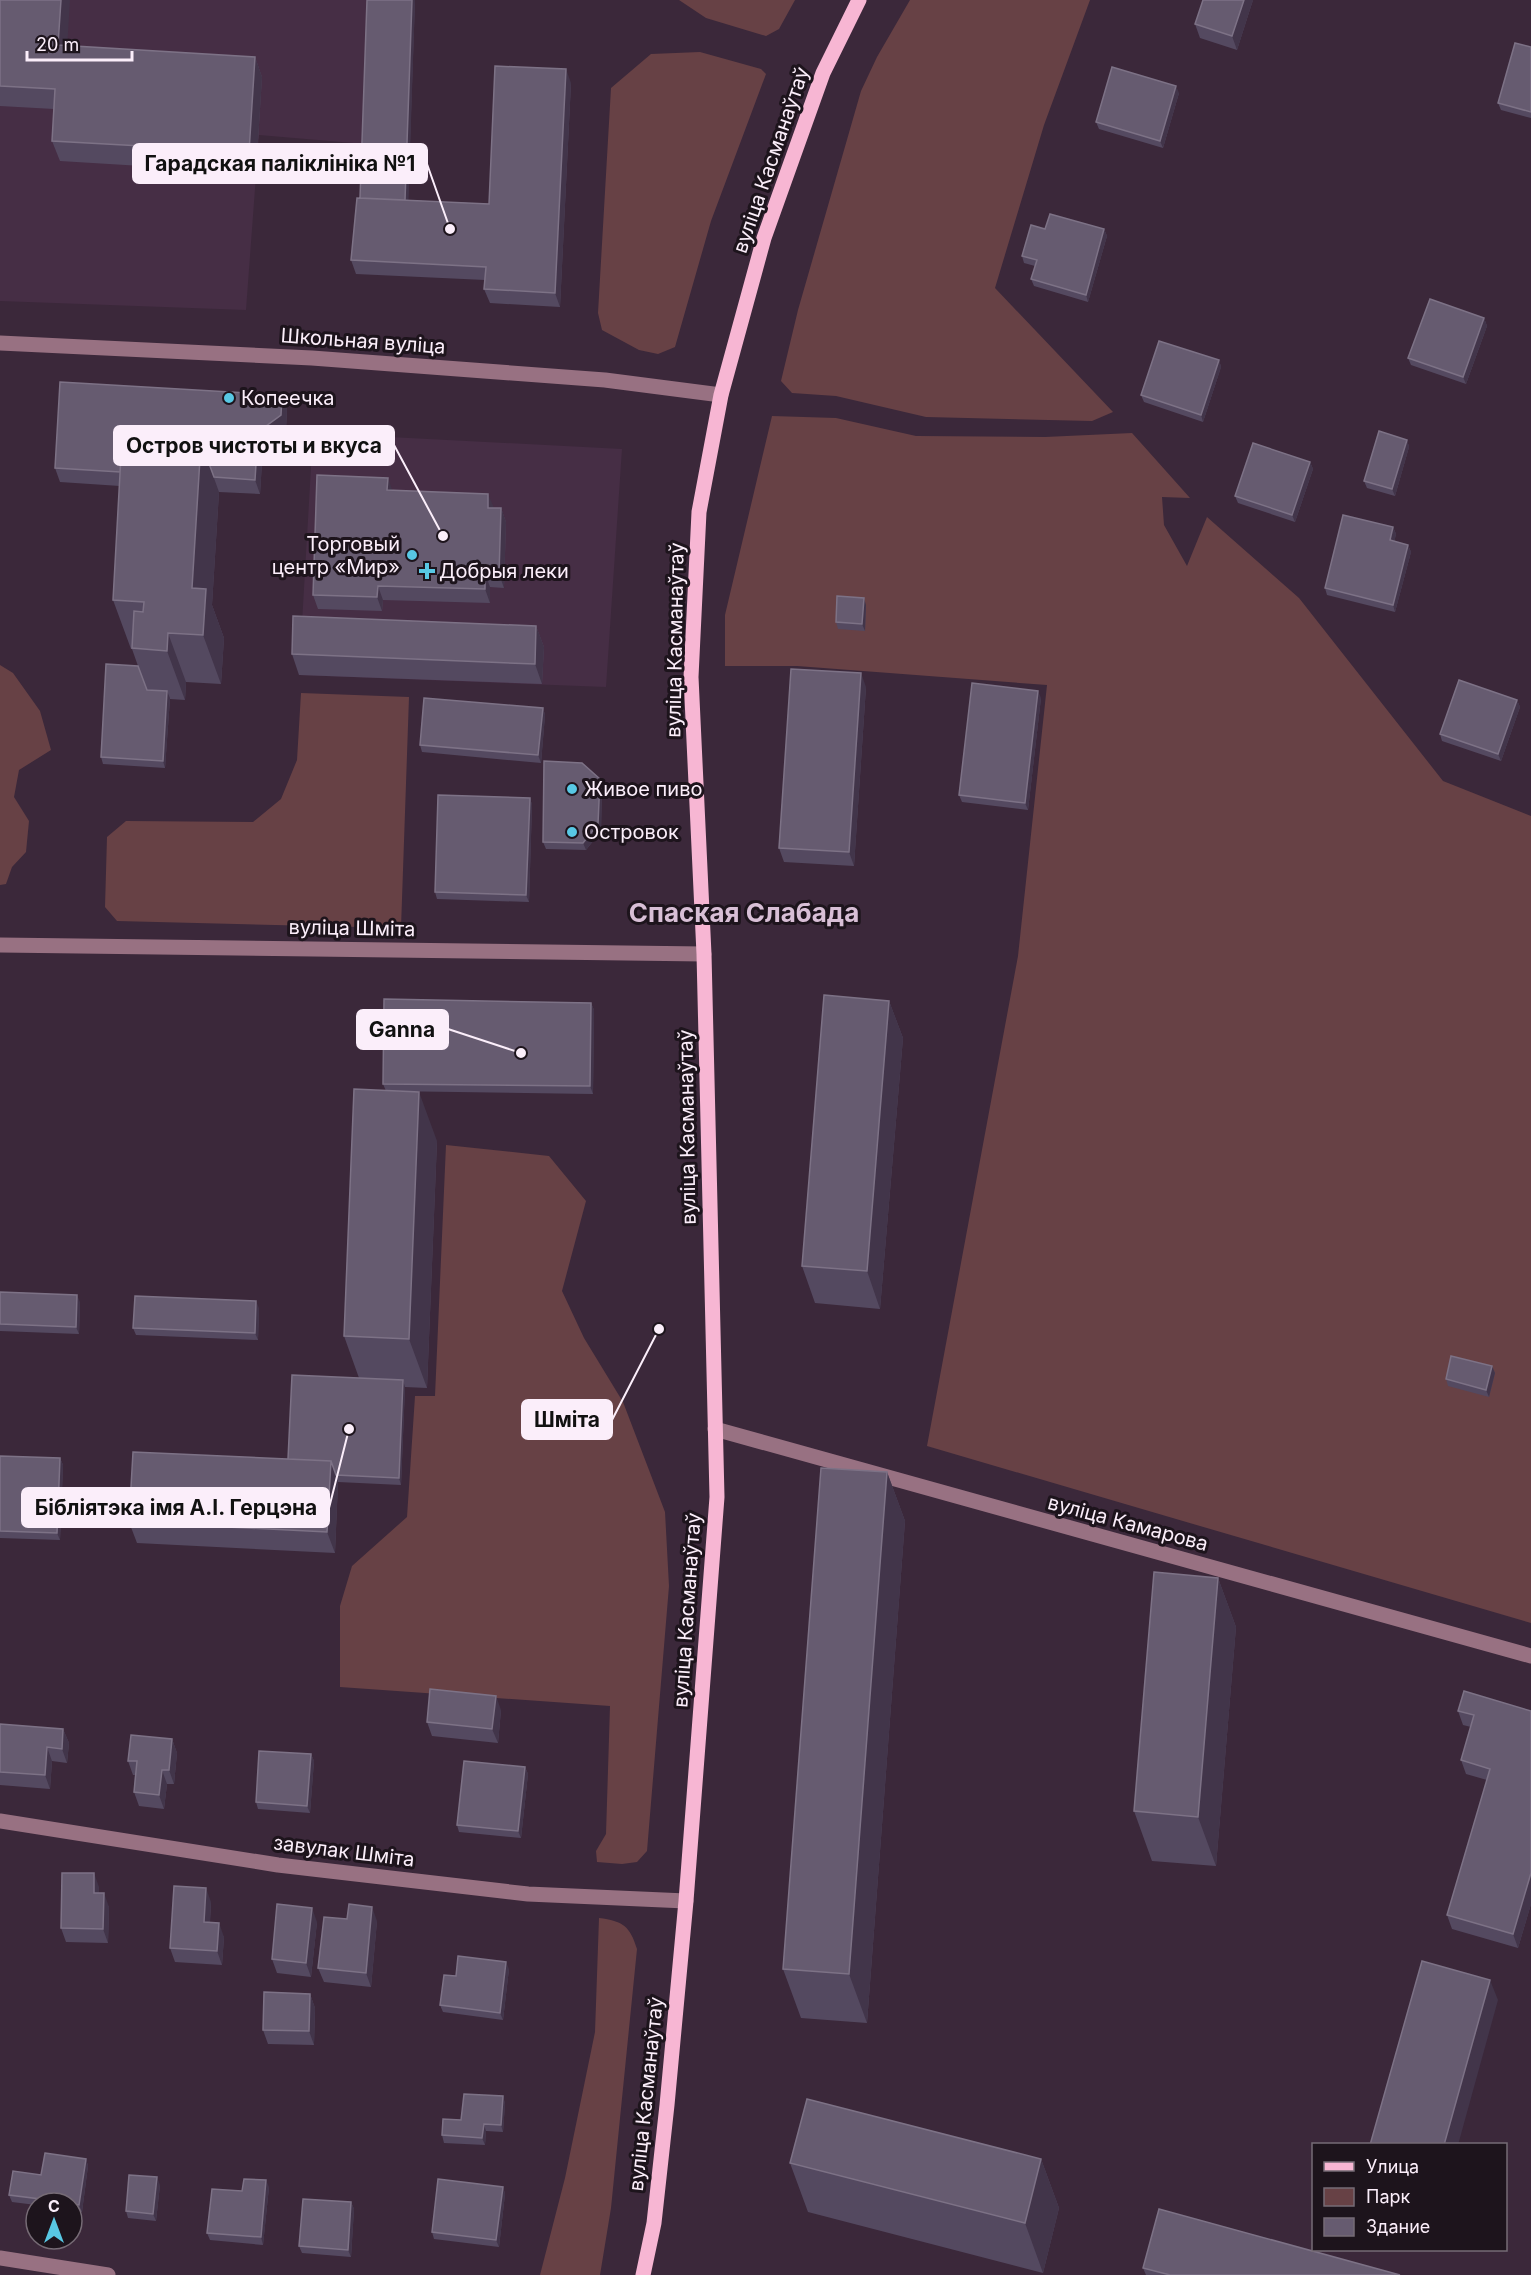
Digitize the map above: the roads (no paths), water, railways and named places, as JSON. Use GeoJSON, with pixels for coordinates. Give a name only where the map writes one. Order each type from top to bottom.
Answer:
{"type":"FeatureCollection","features":[{"type":"Feature","properties":{"kind":"main road","name":"вуліца Касманаўтаў"},"geometry":{"type":"LineString","coordinates":[[643,2275],[654,2223],[666,2116],[686,1901],[717,1497],[704,954],[691,677],[699,512],[721,395],[764,238],[823,73],[859,0]]}},
{"type":"Feature","properties":{"kind":"street","name":"Школьная вуліца"},"geometry":{"type":"LineString","coordinates":[[0,343],[312,358],[605,380],[721,395]]}},
{"type":"Feature","properties":{"kind":"street","name":"вуліца Шміта"},"geometry":{"type":"LineString","coordinates":[[0,945],[704,954]]}},
{"type":"Feature","properties":{"kind":"street","name":"вуліца Камарова"},"geometry":{"type":"LineString","coordinates":[[715,1429],[1531,1656]]}},
{"type":"Feature","properties":{"kind":"street","name":"завулак Шміта"},"geometry":{"type":"LineString","coordinates":[[0,1821],[290,1867],[528,1894],[686,1901]]}},
{"type":"Feature","properties":{"kind":"street"},"geometry":{"type":"LineString","coordinates":[[0,2258],[108,2275]]}},
{"type":"Feature","properties":{"kind":"place","name":"Гарадская паліклініка №1"},"geometry":{"type":"Point","coordinates":[450,229]}},
{"type":"Feature","properties":{"kind":"place","name":"Копеечка"},"geometry":{"type":"Point","coordinates":[229,398]}},
{"type":"Feature","properties":{"kind":"place","name":"Остров чистоты и вкуса"},"geometry":{"type":"Point","coordinates":[443,536]}},
{"type":"Feature","properties":{"kind":"place","name":"Торговый центр «Мир»"},"geometry":{"type":"Point","coordinates":[412,555]}},
{"type":"Feature","properties":{"kind":"place","name":"Добрыя леки"},"geometry":{"type":"Point","coordinates":[427,571]}},
{"type":"Feature","properties":{"kind":"place","name":"Живое пиво"},"geometry":{"type":"Point","coordinates":[572,789]}},
{"type":"Feature","properties":{"kind":"place","name":"Островок"},"geometry":{"type":"Point","coordinates":[572,832]}},
{"type":"Feature","properties":{"kind":"place","name":"Ganna"},"geometry":{"type":"Point","coordinates":[521,1053]}},
{"type":"Feature","properties":{"kind":"place","name":"Шміта"},"geometry":{"type":"Point","coordinates":[659,1329]}},
{"type":"Feature","properties":{"kind":"place","name":"Бібліятэка імя А.І. Герцэна"},"geometry":{"type":"Point","coordinates":[349,1429]}},
{"type":"Feature","properties":{"kind":"district","name":"Спаская Слабада"},"geometry":{"type":"Point","coordinates":[744,913]}}]}
